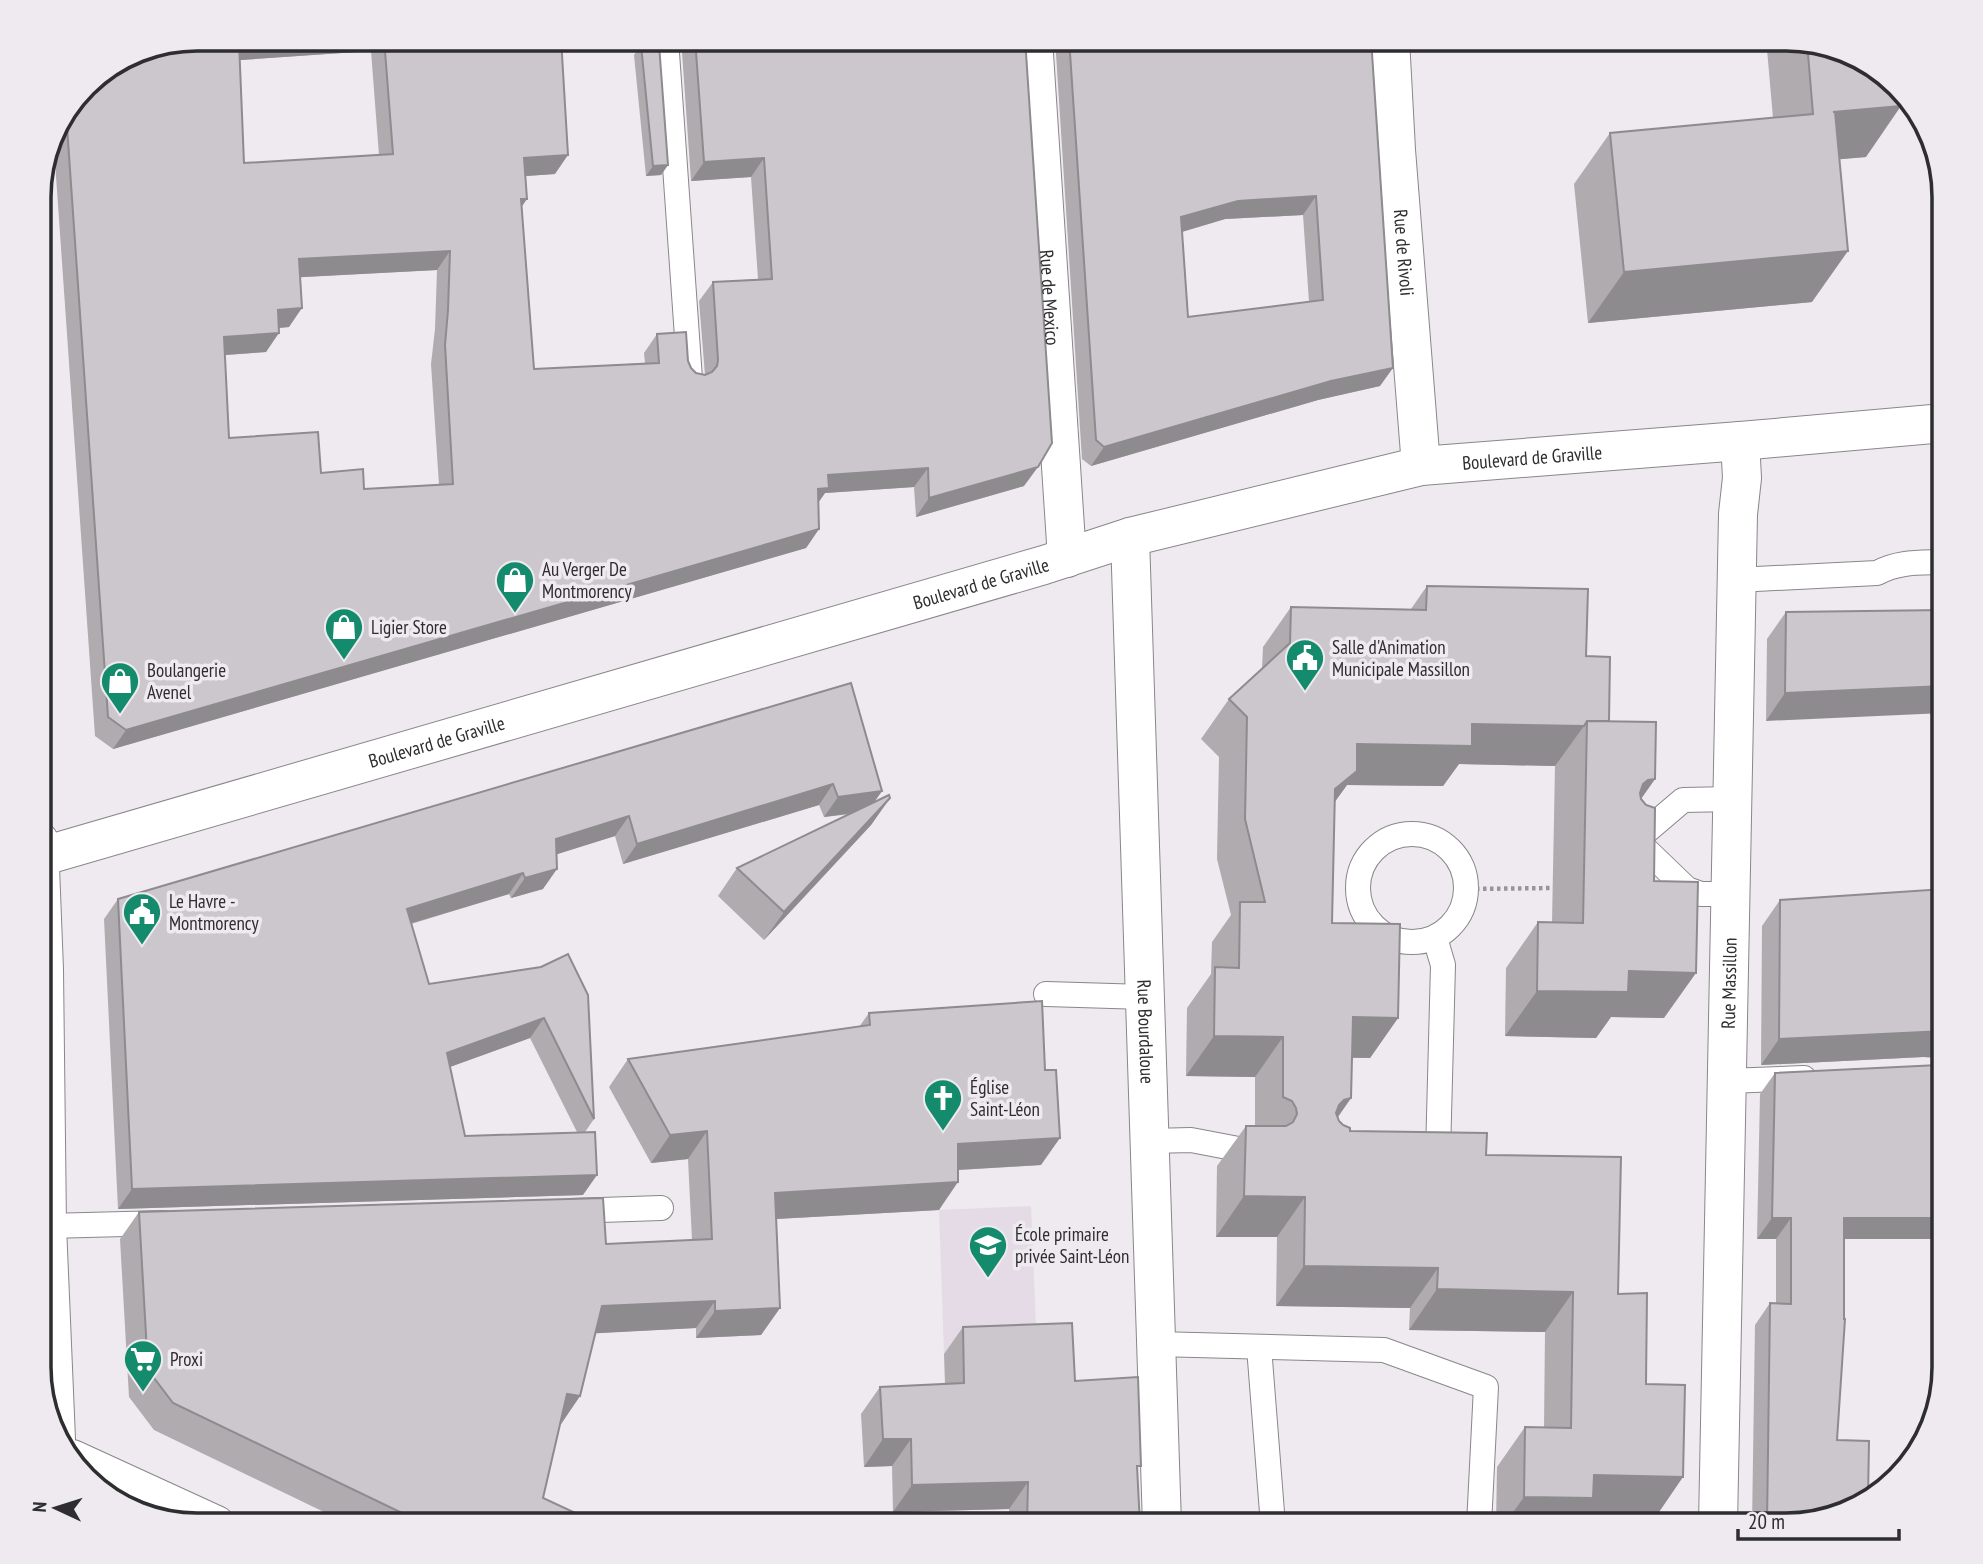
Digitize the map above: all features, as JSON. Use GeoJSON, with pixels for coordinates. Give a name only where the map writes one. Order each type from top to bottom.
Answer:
{"type":"FeatureCollection","features":[{"type":"Feature","properties":{"kind":"street","name":"Rue de Mexico"},"geometry":{"type":"LineString","coordinates":[[1034,51],[1067,558]]}},
{"type":"Feature","properties":{"kind":"street","name":"Rue de Rivoli"},"geometry":{"type":"LineString","coordinates":[[1391,51],[1421,466]]}},
{"type":"Feature","properties":{"kind":"street","name":"Boulevard de Graville"},"geometry":{"type":"LineString","coordinates":[[51,846],[1067,558],[1130,537],[1421,466],[1740,442],[1932,424]]}},
{"type":"Feature","properties":{"kind":"street","name":"Rue Massillon"},"geometry":{"type":"LineString","coordinates":[[1718,1513],[1738,514],[1742,478],[1740,442]]}},
{"type":"Feature","properties":{"kind":"street","name":"Rue Bourdaloue"},"geometry":{"type":"LineString","coordinates":[[1130,537],[1162,1513]]}},
{"type":"Feature","properties":{"kind":"street"},"geometry":{"type":"LineString","coordinates":[[51,1321],[54,1397]]}},
{"type":"Feature","properties":{"kind":"street"},"geometry":{"type":"LineString","coordinates":[[92,1468],[189,1513]]}},
{"type":"Feature","properties":{"kind":"lane"},"geometry":{"type":"LineString","coordinates":[[667,51],[690,379]]}},
{"type":"Feature","properties":{"kind":"lane"},"geometry":{"type":"LineString","coordinates":[[1737,580],[1877,573],[1899,564],[1932,563]]}},
{"type":"Feature","properties":{"kind":"lane"},"geometry":{"type":"LineString","coordinates":[[1730,894],[1701,894],[1687,889],[1630,839],[1683,800],[1733,799]]}},
{"type":"Feature","properties":{"kind":"lane"},"geometry":{"type":"LineString","coordinates":[[1401,834],[1420,834],[1442,842],[1458,858],[1469,889],[1454,923],[1436,938],[1413,943],[1391,939],[1373,928],[1361,909],[1357,888],[1360,869],[1370,853],[1384,841],[1401,834]]}},
{"type":"Feature","properties":{"kind":"lane"},"geometry":{"type":"LineString","coordinates":[[1413,1154],[1438,1154],[1443,965],[1436,938]]}},
{"type":"Feature","properties":{"kind":"lane"},"geometry":{"type":"LineString","coordinates":[[1046,994],[1145,996]]}},
{"type":"Feature","properties":{"kind":"lane"},"geometry":{"type":"LineString","coordinates":[[1727,1081],[1826,1077]]}},
{"type":"Feature","properties":{"kind":"lane"},"geometry":{"type":"LineString","coordinates":[[1150,1141],[1191,1140],[1254,1152]]}},
{"type":"Feature","properties":{"kind":"lane"},"geometry":{"type":"LineString","coordinates":[[550,1212],[661,1208]]}},
{"type":"Feature","properties":{"kind":"lane"},"geometry":{"type":"LineString","coordinates":[[51,1226],[186,1222]]}},
{"type":"Feature","properties":{"kind":"lane"},"geometry":{"type":"LineString","coordinates":[[1156,1344],[1384,1350],[1486,1387],[1480,1513]]}},
{"type":"Feature","properties":{"kind":"lane"},"geometry":{"type":"LineString","coordinates":[[1259,1347],[1272,1513]]}},
{"type":"Feature","properties":{"kind":"path"},"geometry":{"type":"LineString","coordinates":[[1469,889],[1553,888]]}},
{"type":"Feature","properties":{"kind":"shaded area","name":"École primaire privée Saint-Léon"},"geometry":{"type":"Polygon","coordinates":[[[1031,1206],[1037,1351],[944,1355],[939,1210],[1031,1206]]]}},
{"type":"Feature","properties":{"kind":"building"},"geometry":{"type":"Polygon","coordinates":[[[187,51],[239,51],[244,163],[393,154],[385,51],[562,51],[568,155],[524,158],[527,199],[521,199],[534,369],[659,363],[657,334],[686,332],[691,368],[696,373],[705,375],[712,372],[718,360],[713,282],[772,279],[764,158],[704,162],[696,51],[1026,51],[1052,443],[1038,467],[929,498],[928,468],[828,475],[829,488],[818,489],[819,529],[126,730],[108,717],[67,130],[81,108],[116,75],[141,62],[168,54],[187,51]],[[450,251],[299,259],[302,308],[278,310],[279,333],[224,337],[229,438],[318,432],[321,473],[363,469],[364,489],[453,484],[445,345],[450,251]]]}},
{"type":"Feature","properties":{"kind":"building"},"geometry":{"type":"Polygon","coordinates":[[[642,51],[660,51],[668,165],[653,166],[642,51]]]}},
{"type":"Feature","properties":{"kind":"building"},"geometry":{"type":"Polygon","coordinates":[[[1070,51],[1372,51],[1393,368],[1331,381],[1104,447],[1096,440],[1070,51]],[[1316,196],[1238,201],[1181,217],[1188,317],[1323,300],[1316,196]]]}},
{"type":"Feature","properties":{"kind":"building"},"geometry":{"type":"Polygon","coordinates":[[[1808,53],[1842,62],[1859,70],[1882,87],[1900,106],[1833,112],[1848,251],[1624,272],[1610,133],[1813,114],[1808,53]]]}},
{"type":"Feature","properties":{"kind":"building"},"geometry":{"type":"Polygon","coordinates":[[[1427,586],[1588,589],[1586,656],[1610,657],[1609,721],[1587,721],[1584,726],[1472,724],[1472,746],[1357,744],[1357,771],[1335,789],[1332,923],[1400,924],[1398,1018],[1353,1017],[1351,1098],[1339,1105],[1336,1113],[1339,1121],[1350,1128],[1350,1131],[1487,1133],[1486,1155],[1621,1157],[1618,1294],[1647,1293],[1646,1384],[1685,1385],[1683,1477],[1594,1475],[1593,1498],[1524,1497],[1525,1427],[1571,1428],[1573,1292],[1437,1289],[1438,1268],[1304,1266],[1305,1197],[1244,1196],[1246,1126],[1286,1126],[1293,1122],[1297,1114],[1292,1101],[1283,1097],[1283,1037],[1214,1036],[1215,967],[1239,968],[1240,902],[1265,902],[1245,819],[1247,717],[1229,699],[1290,643],[1291,607],[1426,610],[1427,586]]]}},
{"type":"Feature","properties":{"kind":"building"},"geometry":{"type":"Polygon","coordinates":[[[1932,610],[1932,687],[1785,693],[1786,612],[1932,610]]]}},
{"type":"Feature","properties":{"kind":"building"},"geometry":{"type":"Polygon","coordinates":[[[851,683],[882,791],[838,797],[833,784],[637,844],[629,816],[556,839],[557,869],[525,878],[523,873],[407,909],[429,984],[541,967],[568,954],[588,995],[594,1119],[544,1018],[447,1053],[465,1136],[595,1132],[597,1175],[132,1189],[118,899],[851,683]]]}},
{"type":"Feature","properties":{"kind":"building"},"geometry":{"type":"Polygon","coordinates":[[[1587,721],[1656,722],[1655,779],[1643,784],[1640,793],[1646,805],[1655,808],[1654,881],[1698,882],[1696,973],[1629,971],[1628,992],[1537,991],[1538,922],[1583,923],[1587,721]]]}},
{"type":"Feature","properties":{"kind":"building"},"geometry":{"type":"Polygon","coordinates":[[[889,795],[890,798],[784,912],[737,868],[889,795]]]}},
{"type":"Feature","properties":{"kind":"building"},"geometry":{"type":"Polygon","coordinates":[[[1932,890],[1932,1032],[1779,1039],[1780,900],[1932,890]]]}},
{"type":"Feature","properties":{"kind":"building"},"geometry":{"type":"Polygon","coordinates":[[[1042,1001],[1045,1070],[1056,1070],[1060,1138],[958,1144],[958,1182],[775,1193],[780,1308],[715,1311],[715,1301],[602,1306],[580,1396],[567,1394],[543,1498],[575,1513],[402,1513],[173,1403],[148,1370],[139,1212],[603,1198],[606,1244],[712,1239],[707,1131],[670,1135],[628,1059],[870,1025],[869,1013],[1042,1001]]]}},
{"type":"Feature","properties":{"kind":"building"},"geometry":{"type":"Polygon","coordinates":[[[1932,1065],[1932,1218],[1844,1218],[1845,1319],[1837,1440],[1869,1441],[1868,1488],[1842,1502],[1796,1513],[1767,1513],[1770,1303],[1791,1304],[1791,1218],[1772,1218],[1775,1073],[1932,1065]]]}},
{"type":"Feature","properties":{"kind":"building"},"geometry":{"type":"Polygon","coordinates":[[[1072,1323],[1075,1381],[1138,1377],[1139,1513],[1027,1513],[1028,1482],[912,1485],[911,1439],[883,1439],[880,1387],[964,1383],[963,1327],[1072,1323]]]}},
{"type":"Feature","properties":{"kind":"place","name":"Au Verger De Montmorency"},"geometry":{"type":"Point","coordinates":[515,614]}},
{"type":"Feature","properties":{"kind":"place","name":"Ligier Store"},"geometry":{"type":"Point","coordinates":[344,661]}},
{"type":"Feature","properties":{"kind":"place","name":"Salle d'Animation Municipale Massillon"},"geometry":{"type":"Point","coordinates":[1305,692]}},
{"type":"Feature","properties":{"kind":"place","name":"Boulangerie Avenel"},"geometry":{"type":"Point","coordinates":[120,715]}},
{"type":"Feature","properties":{"kind":"place","name":"Le Havre - Montmorency"},"geometry":{"type":"Point","coordinates":[142,946]}},
{"type":"Feature","properties":{"kind":"place","name":"Église Saint-Léon"},"geometry":{"type":"Point","coordinates":[943,1132]}},
{"type":"Feature","properties":{"kind":"place","name":"École primaire privée Saint-Léon"},"geometry":{"type":"Point","coordinates":[988,1279]}},
{"type":"Feature","properties":{"kind":"place","name":"Proxi"},"geometry":{"type":"Point","coordinates":[143,1393]}}]}
